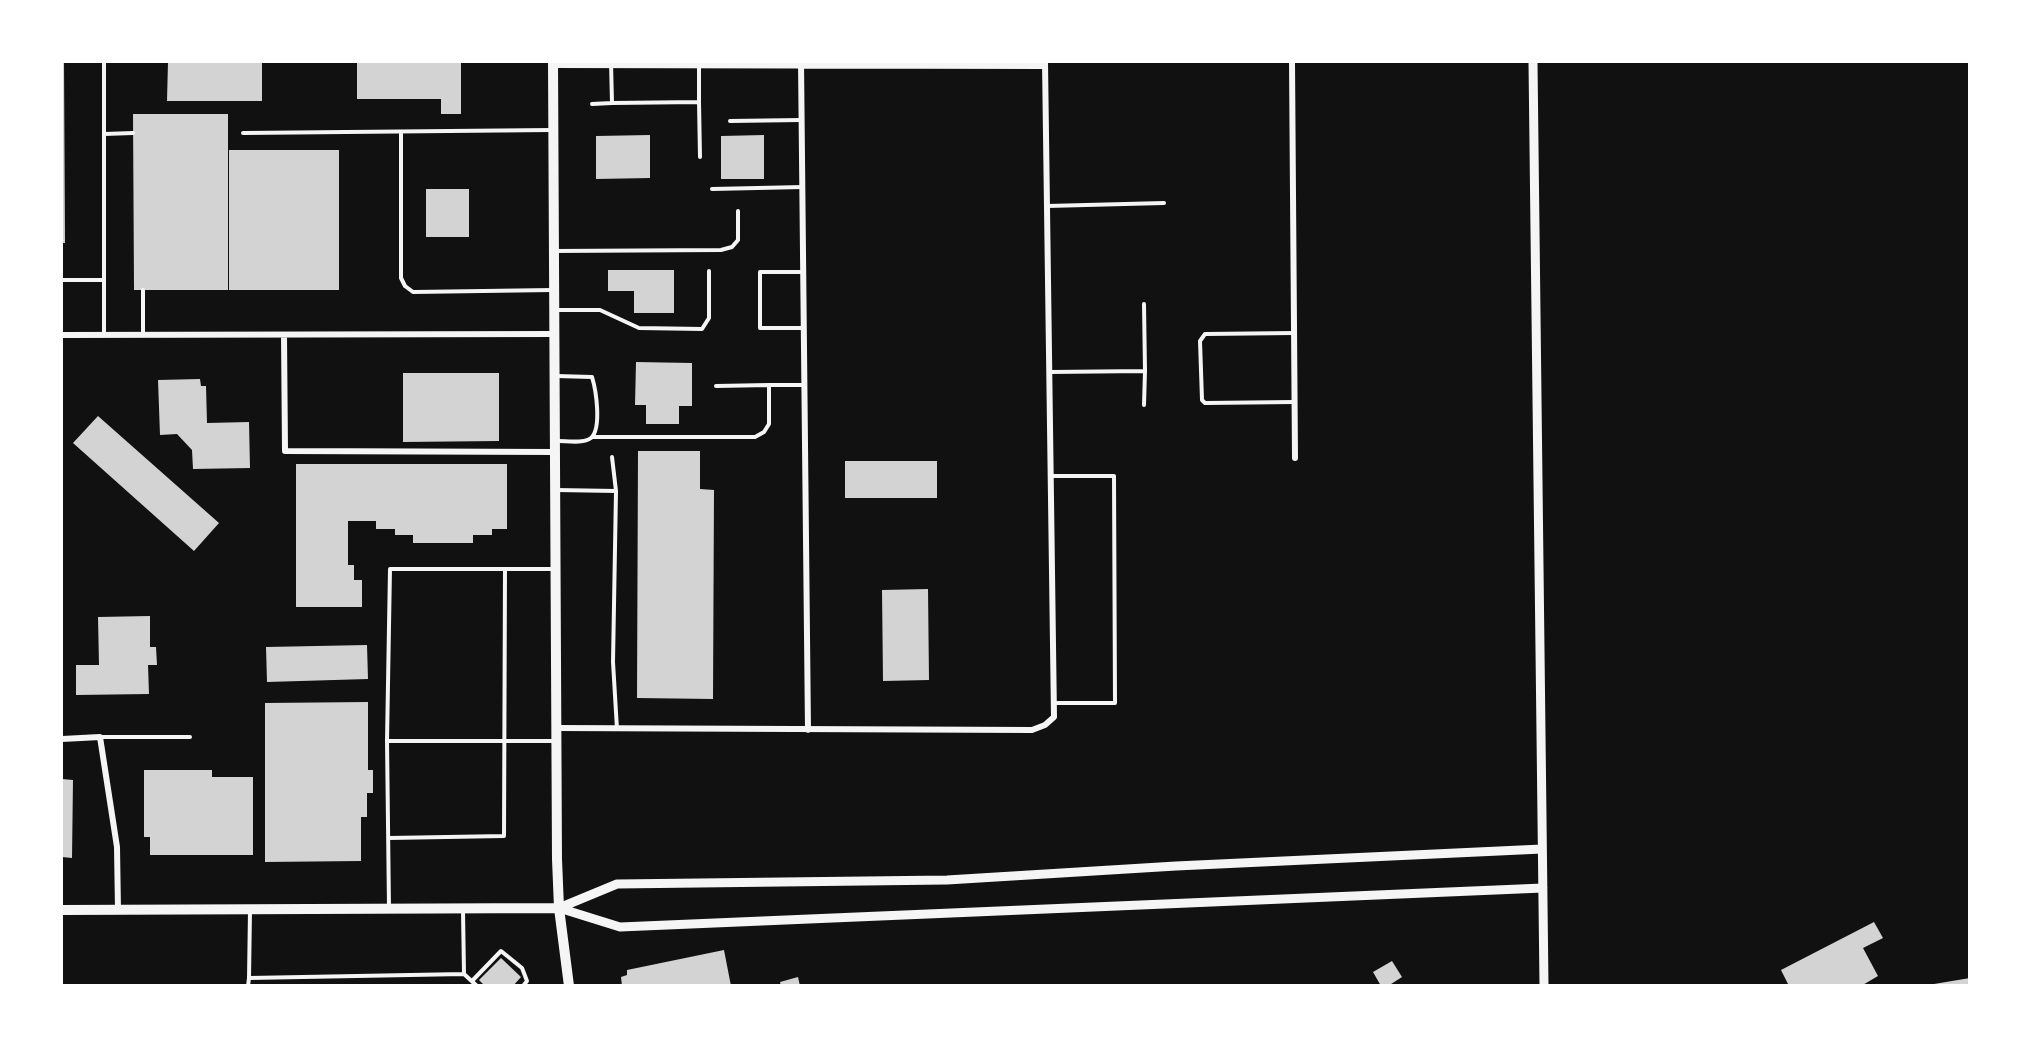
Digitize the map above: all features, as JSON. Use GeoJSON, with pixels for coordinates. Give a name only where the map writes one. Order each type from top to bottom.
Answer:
{"type":"FeatureCollection","features":[{"type":"Feature","properties":{"kind":"main road"},"geometry":{"type":"LineString","coordinates":[[553,63],[556,741],[559,908],[569,986]]}},
{"type":"Feature","properties":{"kind":"main road"},"geometry":{"type":"LineString","coordinates":[[62,910],[559,908]]}},
{"type":"Feature","properties":{"kind":"street"},"geometry":{"type":"LineString","coordinates":[[1292,62],[1294,458]]}},
{"type":"Feature","properties":{"kind":"street"},"geometry":{"type":"LineString","coordinates":[[1533,62],[1544,986]]}},
{"type":"Feature","properties":{"kind":"street"},"geometry":{"type":"LineString","coordinates":[[553,63],[1045,64],[1054,703],[1054,717],[1045,725],[1032,730],[556,728]]}},
{"type":"Feature","properties":{"kind":"street"},"geometry":{"type":"LineString","coordinates":[[801,63],[808,730]]}},
{"type":"Feature","properties":{"kind":"street"},"geometry":{"type":"LineString","coordinates":[[62,335],[555,334]]}},
{"type":"Feature","properties":{"kind":"street"},"geometry":{"type":"LineString","coordinates":[[284,335],[285,451],[555,447]]}},
{"type":"Feature","properties":{"kind":"street"},"geometry":{"type":"LineString","coordinates":[[62,739],[100,737],[117,847],[118,910]]}},
{"type":"Feature","properties":{"kind":"street"},"geometry":{"type":"LineString","coordinates":[[559,908],[617,884],[947,880],[1176,866],[1542,849]]}},
{"type":"Feature","properties":{"kind":"street"},"geometry":{"type":"LineString","coordinates":[[559,908],[620,927],[1543,888]]}},
{"type":"Feature","properties":{"kind":"lane"},"geometry":{"type":"LineString","coordinates":[[104,62],[104,335]]}},
{"type":"Feature","properties":{"kind":"lane"},"geometry":{"type":"LineString","coordinates":[[611,63],[612,104]]}},
{"type":"Feature","properties":{"kind":"lane"},"geometry":{"type":"LineString","coordinates":[[699,65],[700,157]]}},
{"type":"Feature","properties":{"kind":"lane"},"geometry":{"type":"LineString","coordinates":[[592,104],[699,102]]}},
{"type":"Feature","properties":{"kind":"lane"},"geometry":{"type":"LineString","coordinates":[[730,121],[802,120]]}},
{"type":"Feature","properties":{"kind":"lane"},"geometry":{"type":"LineString","coordinates":[[243,133],[552,130]]}},
{"type":"Feature","properties":{"kind":"lane"},"geometry":{"type":"LineString","coordinates":[[401,132],[401,278],[405,286],[413,292],[554,290]]}},
{"type":"Feature","properties":{"kind":"lane"},"geometry":{"type":"LineString","coordinates":[[104,134],[134,134]]}},
{"type":"Feature","properties":{"kind":"lane"},"geometry":{"type":"LineString","coordinates":[[712,189],[803,188]]}},
{"type":"Feature","properties":{"kind":"lane"},"geometry":{"type":"LineString","coordinates":[[1047,206],[1164,203]]}},
{"type":"Feature","properties":{"kind":"lane"},"geometry":{"type":"LineString","coordinates":[[553,252],[732,248],[738,240],[738,211]]}},
{"type":"Feature","properties":{"kind":"lane"},"geometry":{"type":"LineString","coordinates":[[554,310],[600,310],[639,328],[702,329],[710,318],[709,272]]}},
{"type":"Feature","properties":{"kind":"lane"},"geometry":{"type":"LineString","coordinates":[[803,272],[760,272],[760,328],[804,328]]}},
{"type":"Feature","properties":{"kind":"lane"},"geometry":{"type":"LineString","coordinates":[[62,280],[104,280]]}},
{"type":"Feature","properties":{"kind":"lane"},"geometry":{"type":"LineString","coordinates":[[143,290],[143,335]]}},
{"type":"Feature","properties":{"kind":"lane"},"geometry":{"type":"LineString","coordinates":[[1144,304],[1144,405]]}},
{"type":"Feature","properties":{"kind":"lane"},"geometry":{"type":"LineString","coordinates":[[1294,333],[1206,334],[1200,341],[1202,400],[1205,403],[1294,402]]}},
{"type":"Feature","properties":{"kind":"lane"},"geometry":{"type":"LineString","coordinates":[[1049,372],[1144,371]]}},
{"type":"Feature","properties":{"kind":"lane"},"geometry":{"type":"LineString","coordinates":[[555,376],[592,377],[596,390],[597,428],[591,437]]}},
{"type":"Feature","properties":{"kind":"lane"},"geometry":{"type":"LineString","coordinates":[[555,447],[591,437],[755,437],[764,432],[769,424],[769,385]]}},
{"type":"Feature","properties":{"kind":"lane"},"geometry":{"type":"LineString","coordinates":[[716,386],[804,385]]}},
{"type":"Feature","properties":{"kind":"lane"},"geometry":{"type":"LineString","coordinates":[[612,457],[616,491],[613,662],[617,729]]}},
{"type":"Feature","properties":{"kind":"lane"},"geometry":{"type":"LineString","coordinates":[[1051,476],[1114,476],[1115,703],[1054,703]]}},
{"type":"Feature","properties":{"kind":"lane"},"geometry":{"type":"LineString","coordinates":[[555,490],[616,491]]}},
{"type":"Feature","properties":{"kind":"lane"},"geometry":{"type":"LineString","coordinates":[[389,909],[387,741],[390,569],[556,569]]}},
{"type":"Feature","properties":{"kind":"lane"},"geometry":{"type":"LineString","coordinates":[[389,838],[504,836],[505,569]]}},
{"type":"Feature","properties":{"kind":"lane"},"geometry":{"type":"LineString","coordinates":[[100,737],[190,737]]}},
{"type":"Feature","properties":{"kind":"lane"},"geometry":{"type":"LineString","coordinates":[[387,741],[556,741]]}},
{"type":"Feature","properties":{"kind":"lane"},"geometry":{"type":"LineString","coordinates":[[463,909],[464,974]]}},
{"type":"Feature","properties":{"kind":"lane"},"geometry":{"type":"LineString","coordinates":[[248,986],[250,910]]}},
{"type":"Feature","properties":{"kind":"lane"},"geometry":{"type":"LineString","coordinates":[[472,981],[490,965],[501,951],[522,968],[527,981],[523,986]]}},
{"type":"Feature","properties":{"kind":"lane"},"geometry":{"type":"LineString","coordinates":[[249,978],[464,974],[477,986]]}},
{"type":"Feature","properties":{"kind":"building"},"geometry":{"type":"Polygon","coordinates":[[[62,62],[64,62],[65,243],[62,243],[62,62]]]}},
{"type":"Feature","properties":{"kind":"building"},"geometry":{"type":"Polygon","coordinates":[[[168,62],[262,62],[262,101],[167,101],[168,62]]]}},
{"type":"Feature","properties":{"kind":"building"},"geometry":{"type":"Polygon","coordinates":[[[357,62],[461,62],[461,114],[441,114],[441,99],[357,99],[357,62]]]}},
{"type":"Feature","properties":{"kind":"building"},"geometry":{"type":"Polygon","coordinates":[[[133,114],[228,114],[228,290],[134,290],[133,114]]]}},
{"type":"Feature","properties":{"kind":"building"},"geometry":{"type":"Polygon","coordinates":[[[650,135],[650,178],[596,179],[596,136],[650,135]]]}},
{"type":"Feature","properties":{"kind":"building"},"geometry":{"type":"Polygon","coordinates":[[[764,135],[764,179],[721,179],[721,136],[764,135]]]}},
{"type":"Feature","properties":{"kind":"building"},"geometry":{"type":"Polygon","coordinates":[[[229,150],[339,150],[339,290],[229,290],[229,150]]]}},
{"type":"Feature","properties":{"kind":"building"},"geometry":{"type":"Polygon","coordinates":[[[426,189],[469,189],[469,237],[426,237],[426,189]]]}},
{"type":"Feature","properties":{"kind":"building"},"geometry":{"type":"Polygon","coordinates":[[[608,270],[674,270],[674,313],[634,313],[634,291],[608,291],[608,270]]]}},
{"type":"Feature","properties":{"kind":"building"},"geometry":{"type":"Polygon","coordinates":[[[636,362],[692,363],[692,406],[679,406],[679,424],[646,424],[646,405],[635,405],[636,362]]]}},
{"type":"Feature","properties":{"kind":"building"},"geometry":{"type":"Polygon","coordinates":[[[403,373],[499,373],[499,441],[403,442],[403,373]]]}},
{"type":"Feature","properties":{"kind":"building"},"geometry":{"type":"Polygon","coordinates":[[[200,379],[201,386],[206,386],[207,423],[249,422],[250,468],[193,469],[192,450],[177,434],[160,435],[158,380],[200,379]]]}},
{"type":"Feature","properties":{"kind":"building"},"geometry":{"type":"Polygon","coordinates":[[[98,416],[219,523],[194,551],[73,443],[98,416]]]}},
{"type":"Feature","properties":{"kind":"building"},"geometry":{"type":"Polygon","coordinates":[[[638,451],[700,451],[700,489],[714,490],[713,699],[637,698],[638,451]]]}},
{"type":"Feature","properties":{"kind":"building"},"geometry":{"type":"Polygon","coordinates":[[[845,461],[937,461],[937,498],[845,498],[845,461]]]}},
{"type":"Feature","properties":{"kind":"building"},"geometry":{"type":"Polygon","coordinates":[[[296,464],[507,464],[507,529],[492,529],[492,535],[473,535],[473,543],[413,543],[413,535],[395,535],[395,529],[376,529],[376,521],[348,521],[348,565],[354,565],[354,580],[362,580],[362,607],[296,607],[296,464]]]}},
{"type":"Feature","properties":{"kind":"building"},"geometry":{"type":"Polygon","coordinates":[[[928,589],[929,680],[883,681],[882,590],[928,589]]]}},
{"type":"Feature","properties":{"kind":"building"},"geometry":{"type":"Polygon","coordinates":[[[150,616],[150,647],[156,647],[157,665],[148,665],[149,694],[76,695],[76,665],[99,665],[98,617],[150,616]]]}},
{"type":"Feature","properties":{"kind":"building"},"geometry":{"type":"Polygon","coordinates":[[[367,645],[368,679],[267,682],[266,647],[367,645]]]}},
{"type":"Feature","properties":{"kind":"building"},"geometry":{"type":"Polygon","coordinates":[[[368,702],[368,770],[373,770],[373,793],[367,793],[367,817],[361,817],[361,861],[265,862],[265,703],[368,702]]]}},
{"type":"Feature","properties":{"kind":"building"},"geometry":{"type":"Polygon","coordinates":[[[144,770],[212,770],[212,777],[253,777],[253,855],[150,855],[150,837],[144,837],[144,770]]]}},
{"type":"Feature","properties":{"kind":"building"},"geometry":{"type":"Polygon","coordinates":[[[62,779],[73,780],[72,858],[62,857],[62,779]]]}},
{"type":"Feature","properties":{"kind":"building"},"geometry":{"type":"Polygon","coordinates":[[[1874,922],[1883,938],[1863,948],[1878,976],[1861,986],[1789,986],[1781,970],[1874,922]]]}},
{"type":"Feature","properties":{"kind":"building"},"geometry":{"type":"Polygon","coordinates":[[[724,950],[731,986],[622,986],[621,977],[627,975],[627,970],[724,950]]]}},
{"type":"Feature","properties":{"kind":"building"},"geometry":{"type":"Polygon","coordinates":[[[501,958],[521,977],[513,986],[485,986],[479,980],[501,958]]]}},
{"type":"Feature","properties":{"kind":"building"},"geometry":{"type":"Polygon","coordinates":[[[1392,961],[1402,977],[1388,986],[1381,986],[1373,972],[1392,961]]]}},
{"type":"Feature","properties":{"kind":"building"},"geometry":{"type":"Polygon","coordinates":[[[798,977],[800,986],[781,986],[780,982],[798,977]]]}},
{"type":"Feature","properties":{"kind":"building"},"geometry":{"type":"Polygon","coordinates":[[[1970,978],[1970,986],[1934,986],[1934,984],[1970,978]]]}}]}
